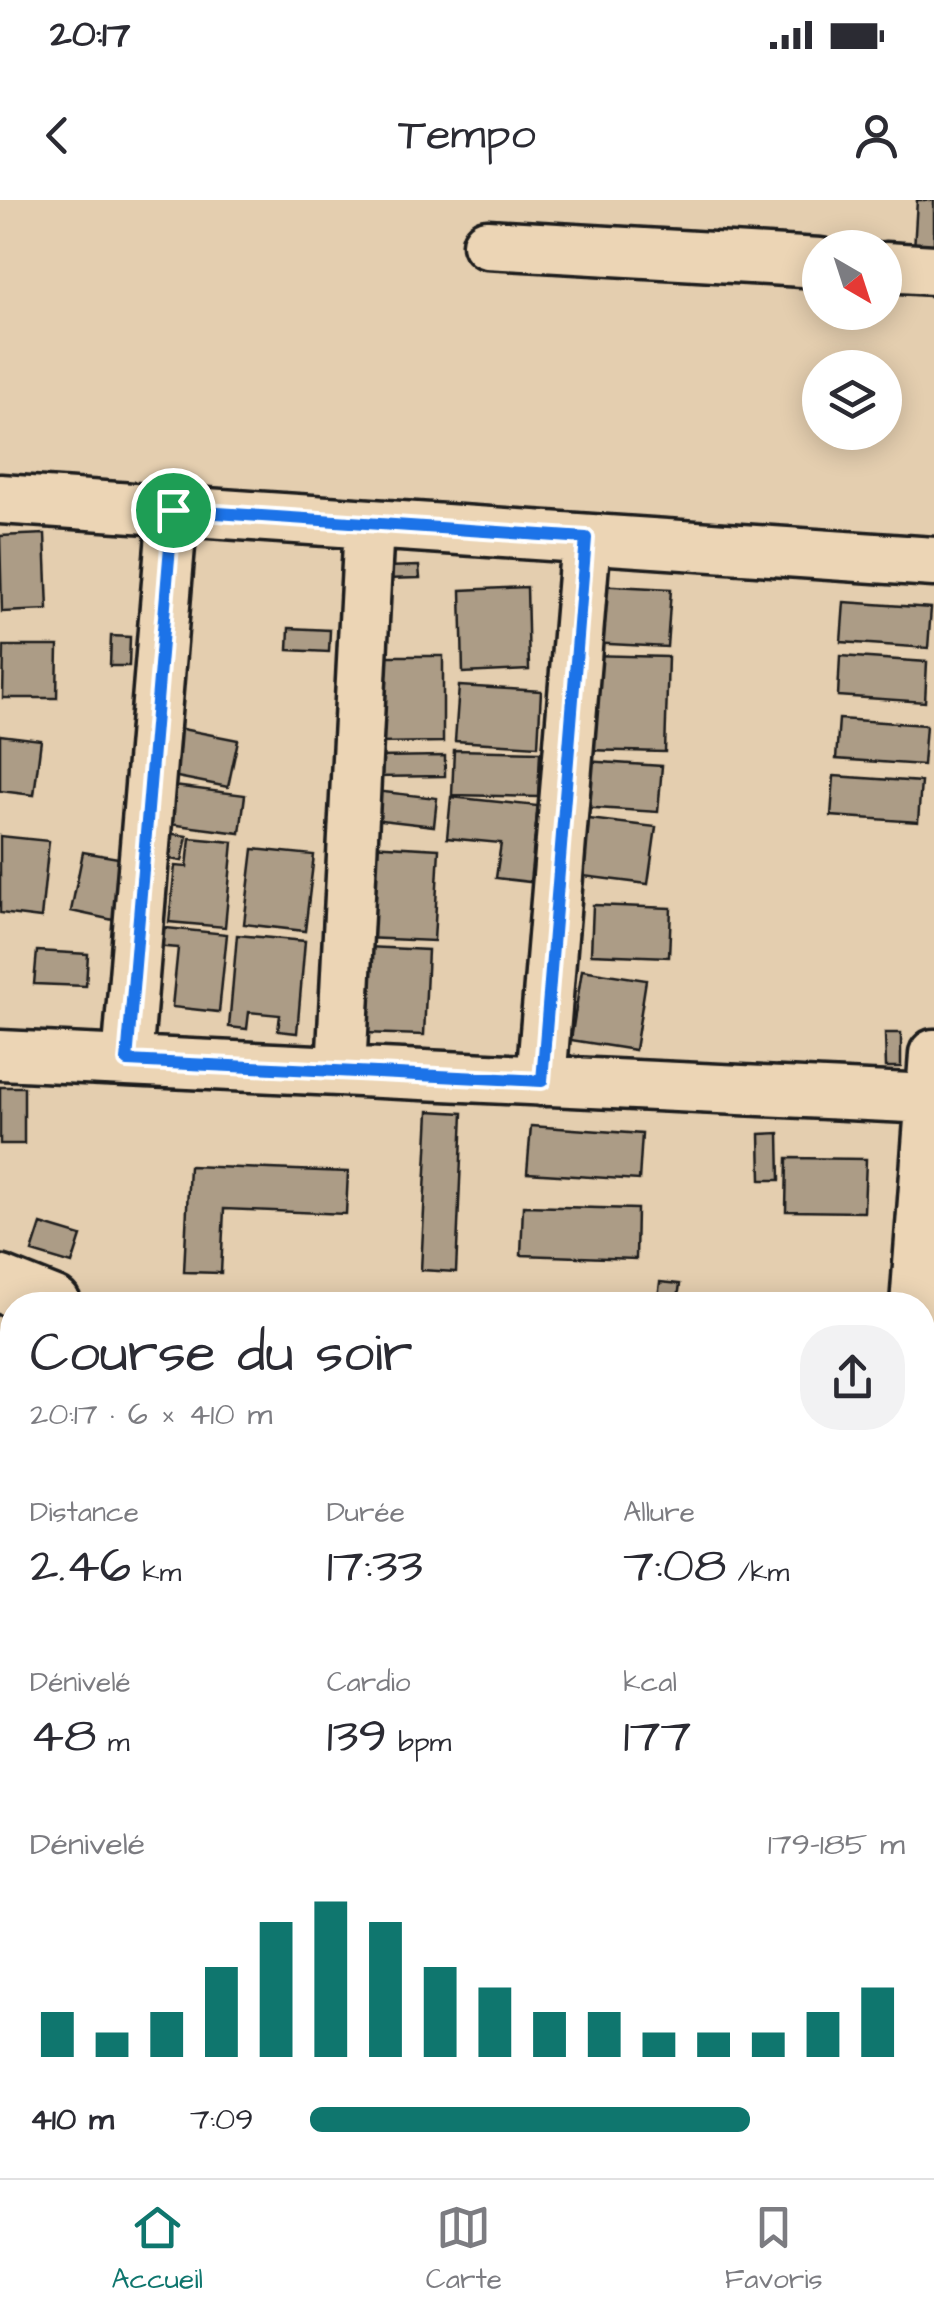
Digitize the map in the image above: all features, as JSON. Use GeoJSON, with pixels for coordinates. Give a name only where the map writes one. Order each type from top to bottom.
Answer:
{"type":"FeatureCollection","features":[{"type":"Feature","properties":{"kind":"street"},"geometry":{"type":"LineString","coordinates":[[487,244],[802,262]]}},
{"type":"Feature","properties":{"kind":"street"},"geometry":{"type":"LineString","coordinates":[[902,268],[934,270]]}},
{"type":"Feature","properties":{"kind":"street"},"geometry":{"type":"LineString","coordinates":[[0,499],[934,562]]}},
{"type":"Feature","properties":{"kind":"street"},"geometry":{"type":"LineString","coordinates":[[127,1061],[173,510]]}},
{"type":"Feature","properties":{"kind":"street"},"geometry":{"type":"LineString","coordinates":[[341,1071],[368,524]]}},
{"type":"Feature","properties":{"kind":"street"},"geometry":{"type":"LineString","coordinates":[[542,1081],[586,538]]}},
{"type":"Feature","properties":{"kind":"street"},"geometry":{"type":"LineString","coordinates":[[0,1055],[542,1081],[932,1077],[915,1292]]}},
{"type":"Feature","properties":{"kind":"building"},"geometry":{"type":"Polygon","coordinates":[[[917,200],[934,200],[934,251],[914,250],[917,200]]]}},
{"type":"Feature","properties":{"kind":"building"},"geometry":{"type":"Polygon","coordinates":[[[45,534],[48,610],[2,612],[0,536],[45,534]]]}},
{"type":"Feature","properties":{"kind":"building"},"geometry":{"type":"Polygon","coordinates":[[[419,566],[420,578],[384,579],[383,567],[419,566]]]}},
{"type":"Feature","properties":{"kind":"building"},"geometry":{"type":"Polygon","coordinates":[[[594,585],[671,589],[667,647],[590,643],[594,585]]]}},
{"type":"Feature","properties":{"kind":"building"},"geometry":{"type":"Polygon","coordinates":[[[527,587],[529,670],[463,673],[461,590],[527,587]]]}},
{"type":"Feature","properties":{"kind":"building"},"geometry":{"type":"Polygon","coordinates":[[[844,602],[931,608],[928,648],[841,642],[844,602]]]}},
{"type":"Feature","properties":{"kind":"building"},"geometry":{"type":"Polygon","coordinates":[[[289,628],[330,630],[329,652],[288,650],[289,628]]]}},
{"type":"Feature","properties":{"kind":"building"},"geometry":{"type":"Polygon","coordinates":[[[111,636],[130,637],[129,666],[110,666],[111,636]]]}},
{"type":"Feature","properties":{"kind":"building"},"geometry":{"type":"Polygon","coordinates":[[[4,646],[58,646],[57,698],[3,698],[4,646]]]}},
{"type":"Feature","properties":{"kind":"building"},"geometry":{"type":"Polygon","coordinates":[[[587,655],[668,657],[665,752],[585,750],[587,655]]]}},
{"type":"Feature","properties":{"kind":"building"},"geometry":{"type":"Polygon","coordinates":[[[374,656],[443,656],[443,742],[375,743],[374,656]]]}},
{"type":"Feature","properties":{"kind":"building"},"geometry":{"type":"Polygon","coordinates":[[[840,656],[927,662],[925,702],[838,696],[840,656]]]}},
{"type":"Feature","properties":{"kind":"building"},"geometry":{"type":"Polygon","coordinates":[[[459,686],[541,691],[538,746],[455,741],[459,686]]]}},
{"type":"Feature","properties":{"kind":"building"},"geometry":{"type":"Polygon","coordinates":[[[839,719],[926,725],[923,765],[836,759],[839,719]]]}},
{"type":"Feature","properties":{"kind":"building"},"geometry":{"type":"Polygon","coordinates":[[[177,728],[238,740],[228,787],[167,775],[177,728]]]}},
{"type":"Feature","properties":{"kind":"building"},"geometry":{"type":"Polygon","coordinates":[[[0,735],[41,740],[34,795],[0,791],[0,735]]]}},
{"type":"Feature","properties":{"kind":"building"},"geometry":{"type":"Polygon","coordinates":[[[454,750],[540,752],[538,797],[452,795],[454,750]]]}},
{"type":"Feature","properties":{"kind":"building"},"geometry":{"type":"Polygon","coordinates":[[[445,756],[445,776],[373,777],[373,757],[445,756]]]}},
{"type":"Feature","properties":{"kind":"building"},"geometry":{"type":"Polygon","coordinates":[[[584,761],[662,766],[658,812],[580,807],[584,761]]]}},
{"type":"Feature","properties":{"kind":"building"},"geometry":{"type":"Polygon","coordinates":[[[834,776],[921,782],[918,822],[831,816],[834,776]]]}},
{"type":"Feature","properties":{"kind":"building"},"geometry":{"type":"Polygon","coordinates":[[[174,786],[245,795],[240,833],[169,824],[174,786]]]}},
{"type":"Feature","properties":{"kind":"building"},"geometry":{"type":"Polygon","coordinates":[[[375,791],[437,798],[434,826],[372,819],[375,791]]]}},
{"type":"Feature","properties":{"kind":"building"},"geometry":{"type":"Polygon","coordinates":[[[451,797],[538,806],[530,882],[496,878],[501,843],[447,838],[451,797]]]}},
{"type":"Feature","properties":{"kind":"building"},"geometry":{"type":"Polygon","coordinates":[[[589,819],[656,827],[648,884],[583,876],[589,819]]]}},
{"type":"Feature","properties":{"kind":"building"},"geometry":{"type":"Polygon","coordinates":[[[161,832],[187,836],[182,861],[158,857],[161,832]]]}},
{"type":"Feature","properties":{"kind":"building"},"geometry":{"type":"Polygon","coordinates":[[[0,836],[49,841],[41,918],[0,913],[0,836]]]}},
{"type":"Feature","properties":{"kind":"building"},"geometry":{"type":"Polygon","coordinates":[[[190,838],[233,842],[225,927],[169,922],[175,866],[187,867],[190,838]]]}},
{"type":"Feature","properties":{"kind":"building"},"geometry":{"type":"Polygon","coordinates":[[[369,845],[439,849],[434,941],[364,938],[369,845]]]}},
{"type":"Feature","properties":{"kind":"building"},"geometry":{"type":"Polygon","coordinates":[[[253,849],[314,855],[305,931],[244,924],[253,849]]]}},
{"type":"Feature","properties":{"kind":"building"},"geometry":{"type":"Polygon","coordinates":[[[83,852],[124,859],[113,920],[71,911],[83,852]]]}},
{"type":"Feature","properties":{"kind":"building"},"geometry":{"type":"Polygon","coordinates":[[[593,905],[671,908],[669,957],[591,954],[593,905]]]}},
{"type":"Feature","properties":{"kind":"building"},"geometry":{"type":"Polygon","coordinates":[[[156,927],[227,934],[219,1012],[172,1007],[178,948],[154,946],[156,927]]]}},
{"type":"Feature","properties":{"kind":"building"},"geometry":{"type":"Polygon","coordinates":[[[237,935],[305,941],[297,1033],[278,1031],[280,1015],[249,1012],[247,1029],[229,1027],[237,935]]]}},
{"type":"Feature","properties":{"kind":"building"},"geometry":{"type":"Polygon","coordinates":[[[367,947],[428,950],[424,1035],[363,1033],[367,947]]]}},
{"type":"Feature","properties":{"kind":"building"},"geometry":{"type":"Polygon","coordinates":[[[37,951],[88,954],[86,986],[34,984],[37,951]]]}},
{"type":"Feature","properties":{"kind":"building"},"geometry":{"type":"Polygon","coordinates":[[[582,970],[646,980],[635,1050],[571,1040],[582,970]]]}},
{"type":"Feature","properties":{"kind":"building"},"geometry":{"type":"Polygon","coordinates":[[[885,1033],[901,1033],[901,1067],[886,1067],[885,1033]]]}},
{"type":"Feature","properties":{"kind":"building"},"geometry":{"type":"Polygon","coordinates":[[[0,1087],[24,1087],[24,1144],[0,1144],[0,1087]]]}},
{"type":"Feature","properties":{"kind":"building"},"geometry":{"type":"Polygon","coordinates":[[[429,1111],[463,1113],[456,1272],[421,1270],[429,1111]]]}},
{"type":"Feature","properties":{"kind":"building"},"geometry":{"type":"Polygon","coordinates":[[[531,1126],[642,1134],[639,1180],[527,1173],[531,1126]]]}},
{"type":"Feature","properties":{"kind":"building"},"geometry":{"type":"Polygon","coordinates":[[[779,1133],[780,1180],[761,1180],[760,1134],[779,1133]]]}},
{"type":"Feature","properties":{"kind":"building"},"geometry":{"type":"Polygon","coordinates":[[[787,1158],[866,1159],[864,1212],[786,1211],[787,1158]]]}},
{"type":"Feature","properties":{"kind":"building"},"geometry":{"type":"Polygon","coordinates":[[[189,1166],[348,1172],[346,1214],[224,1209],[221,1273],[184,1272],[189,1166]]]}},
{"type":"Feature","properties":{"kind":"building"},"geometry":{"type":"Polygon","coordinates":[[[523,1206],[637,1209],[636,1259],[521,1255],[523,1206]]]}},
{"type":"Feature","properties":{"kind":"building"},"geometry":{"type":"Polygon","coordinates":[[[41,1224],[81,1236],[72,1264],[32,1252],[41,1224]]]}},
{"type":"Feature","properties":{"kind":"building"},"geometry":{"type":"Polygon","coordinates":[[[660,1282],[680,1284],[679,1292],[659,1292],[660,1282]]]}},
{"type":"Feature","properties":{"kind":"route"},"geometry":{"type":"LineString","coordinates":[[173,510],[586,538],[542,1081],[127,1061],[173,510]]}}]}
